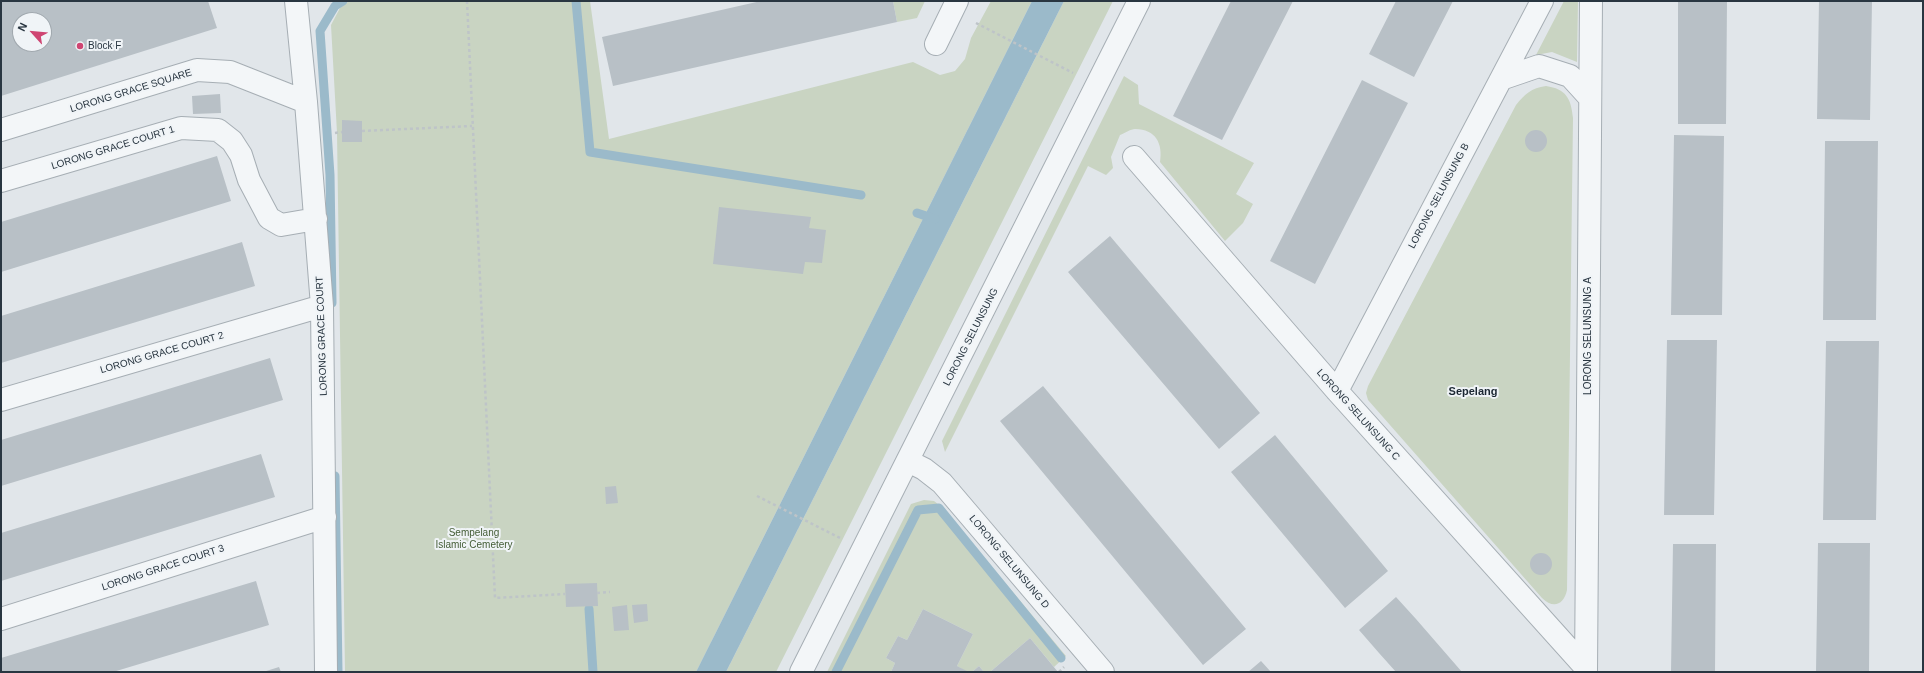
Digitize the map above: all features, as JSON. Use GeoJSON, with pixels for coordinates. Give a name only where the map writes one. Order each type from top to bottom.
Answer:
{"type":"FeatureCollection","features":[{"type":"Feature","properties":{"kind":"street","name":"LORONG GRACE COURT"},"geometry":{"type":"LineString","coordinates":[[296,1],[306,102],[322,306],[326,672]]}},
{"type":"Feature","properties":{"kind":"street"},"geometry":{"type":"LineString","coordinates":[[936,44],[958,1]]}},
{"type":"Feature","properties":{"kind":"street","name":"LORONG SELUNSUNG"},"geometry":{"type":"LineString","coordinates":[[801,672],[1139,1]]}},
{"type":"Feature","properties":{"kind":"street","name":"LORONG SELUNSUNG B"},"geometry":{"type":"LineString","coordinates":[[1336,391],[1542,1]]}},
{"type":"Feature","properties":{"kind":"street","name":"LORONG SELUNSUNG A"},"geometry":{"type":"LineString","coordinates":[[1586,670],[1591,1]]}},
{"type":"Feature","properties":{"kind":"street"},"geometry":{"type":"LineString","coordinates":[[1501,79],[1539,66],[1570,76],[1590,98]]}},
{"type":"Feature","properties":{"kind":"street","name":"LORONG GRACE SQUARE"},"geometry":{"type":"LineString","coordinates":[[1,130],[197,70],[230,72],[306,102]]}},
{"type":"Feature","properties":{"kind":"street","name":"LORONG GRACE COURT 1"},"geometry":{"type":"LineString","coordinates":[[1,182],[181,128],[218,130],[232,141],[241,155],[249,180],[269,218],[281,225],[316,220]]}},
{"type":"Feature","properties":{"kind":"street","name":"LORONG SELUNSUNG C"},"geometry":{"type":"LineString","coordinates":[[1134,157],[1336,391],[1586,670]]}},
{"type":"Feature","properties":{"kind":"street","name":"LORONG GRACE COURT 2"},"geometry":{"type":"LineString","coordinates":[[1,400],[322,306]]}},
{"type":"Feature","properties":{"kind":"street","name":"LORONG SELUNSUNG D"},"geometry":{"type":"LineString","coordinates":[[908,462],[924,469],[942,483],[1102,672]]}},
{"type":"Feature","properties":{"kind":"street","name":"LORONG GRACE COURT 3"},"geometry":{"type":"LineString","coordinates":[[1,619],[325,517]]}},
{"type":"Feature","properties":{"kind":"path"},"geometry":{"type":"LineString","coordinates":[[466,1],[494,598],[566,594]]}},
{"type":"Feature","properties":{"kind":"path"},"geometry":{"type":"LineString","coordinates":[[973,21],[1079,76]]}},
{"type":"Feature","properties":{"kind":"path"},"geometry":{"type":"LineString","coordinates":[[362,131],[472,126]]}},
{"type":"Feature","properties":{"kind":"path"},"geometry":{"type":"LineString","coordinates":[[337,133],[342,132]]}},
{"type":"Feature","properties":{"kind":"path"},"geometry":{"type":"LineString","coordinates":[[757,496],[842,539]]}},
{"type":"Feature","properties":{"kind":"path"},"geometry":{"type":"LineString","coordinates":[[597,593],[610,592]]}},
{"type":"Feature","properties":{"kind":"green space","name":"Sempelang Islamic Cemetery"},"geometry":{"type":"Polygon","coordinates":[[[349,1],[590,1],[609,139],[913,62],[940,75],[955,71],[965,59],[971,38],[991,1],[1032,1],[696,672],[345,672],[337,133],[331,25],[340,8],[349,1]]]}},
{"type":"Feature","properties":{"kind":"green space"},"geometry":{"type":"Polygon","coordinates":[[[893,1],[925,1],[917,18],[897,22],[893,1]]]}},
{"type":"Feature","properties":{"kind":"green space"},"geometry":{"type":"Polygon","coordinates":[[[1064,1],[1113,1],[776,672],[726,672],[1064,1]]]}},
{"type":"Feature","properties":{"kind":"green space"},"geometry":{"type":"Polygon","coordinates":[[[1564,1],[1578,1],[1577,62],[1552,52],[1536,55],[1564,1]]]}},
{"type":"Feature","properties":{"kind":"green space"},"geometry":{"type":"Polygon","coordinates":[[[1124,76],[1138,85],[1139,104],[1254,163],[1236,194],[1253,204],[1243,223],[1225,241],[1160,162],[1161,155],[1159,144],[1153,135],[1142,130],[1135,129],[1120,135],[1111,157],[1113,168],[1106,175],[1088,166],[945,452],[942,441],[1124,76]]]}},
{"type":"Feature","properties":{"kind":"green space"},"geometry":{"type":"Polygon","coordinates":[[[1546,86],[1553,87],[1563,92],[1571,105],[1573,118],[1567,590],[1566,595],[1558,604],[1550,604],[1542,598],[1368,400],[1366,393],[1368,386],[1516,105],[1529,92],[1536,88],[1546,86]]]}},
{"type":"Feature","properties":{"kind":"green space"},"geometry":{"type":"Polygon","coordinates":[[[924,500],[934,501],[943,508],[1066,656],[1054,667],[1030,638],[990,672],[984,672],[979,666],[972,672],[967,672],[957,666],[973,634],[923,609],[907,640],[898,636],[886,658],[895,663],[891,672],[827,672],[911,504],[924,500]]]}},
{"type":"Feature","properties":{"kind":"water"},"geometry":{"type":"Polygon","coordinates":[[[1032,1],[1064,1],[726,672],[696,672],[1032,1]]]}},
{"type":"Feature","properties":{"kind":"building","name":"Block F"},"geometry":{"type":"Polygon","coordinates":[[[208,1],[217,28],[1,96],[1,2],[208,1]]]}},
{"type":"Feature","properties":{"kind":"building"},"geometry":{"type":"Polygon","coordinates":[[[761,1],[893,1],[897,22],[613,86],[602,37],[761,1]]]}},
{"type":"Feature","properties":{"kind":"building"},"geometry":{"type":"Polygon","coordinates":[[[1231,1],[1293,1],[1222,140],[1173,116],[1231,1]]]}},
{"type":"Feature","properties":{"kind":"building"},"geometry":{"type":"Polygon","coordinates":[[[1396,1],[1453,1],[1414,77],[1369,54],[1396,1]]]}},
{"type":"Feature","properties":{"kind":"building"},"geometry":{"type":"Polygon","coordinates":[[[1678,1],[1727,1],[1726,124],[1678,124],[1678,1]]]}},
{"type":"Feature","properties":{"kind":"building"},"geometry":{"type":"Polygon","coordinates":[[[1819,1],[1872,1],[1870,120],[1817,119],[1819,1]]]}},
{"type":"Feature","properties":{"kind":"building"},"geometry":{"type":"Polygon","coordinates":[[[1362,80],[1408,103],[1315,284],[1270,261],[1362,80]]]}},
{"type":"Feature","properties":{"kind":"building"},"geometry":{"type":"Polygon","coordinates":[[[220,94],[221,113],[193,114],[192,96],[220,94]]]}},
{"type":"Feature","properties":{"kind":"building"},"geometry":{"type":"Polygon","coordinates":[[[342,120],[362,121],[362,142],[342,142],[342,120]]]}},
{"type":"Feature","properties":{"kind":"building"},"geometry":{"type":"Polygon","coordinates":[[[1536,130],[1544,133],[1547,141],[1544,149],[1536,152],[1528,149],[1525,141],[1528,133],[1536,130]]]}},
{"type":"Feature","properties":{"kind":"building"},"geometry":{"type":"Polygon","coordinates":[[[1674,135],[1724,136],[1722,315],[1671,315],[1674,135]]]}},
{"type":"Feature","properties":{"kind":"building"},"geometry":{"type":"Polygon","coordinates":[[[1825,141],[1878,141],[1876,320],[1823,320],[1825,141]]]}},
{"type":"Feature","properties":{"kind":"building"},"geometry":{"type":"Polygon","coordinates":[[[217,156],[231,201],[1,272],[1,222],[217,156]]]}},
{"type":"Feature","properties":{"kind":"building"},"geometry":{"type":"Polygon","coordinates":[[[719,207],[811,217],[809,228],[826,230],[822,263],[805,262],[803,274],[713,264],[719,207]]]}},
{"type":"Feature","properties":{"kind":"building"},"geometry":{"type":"Polygon","coordinates":[[[1110,236],[1260,413],[1219,449],[1068,272],[1110,236]]]}},
{"type":"Feature","properties":{"kind":"building"},"geometry":{"type":"Polygon","coordinates":[[[242,242],[255,286],[1,363],[1,316],[242,242]]]}},
{"type":"Feature","properties":{"kind":"building"},"geometry":{"type":"Polygon","coordinates":[[[1667,340],[1717,340],[1714,515],[1664,515],[1667,340]]]}},
{"type":"Feature","properties":{"kind":"building"},"geometry":{"type":"Polygon","coordinates":[[[1826,341],[1879,341],[1876,520],[1823,520],[1826,341]]]}},
{"type":"Feature","properties":{"kind":"building"},"geometry":{"type":"Polygon","coordinates":[[[270,358],[283,400],[1,486],[1,440],[270,358]]]}},
{"type":"Feature","properties":{"kind":"building"},"geometry":{"type":"Polygon","coordinates":[[[1043,386],[1246,629],[1203,665],[1000,421],[1043,386]]]}},
{"type":"Feature","properties":{"kind":"building"},"geometry":{"type":"Polygon","coordinates":[[[1275,435],[1388,571],[1345,608],[1231,472],[1275,435]]]}},
{"type":"Feature","properties":{"kind":"building"},"geometry":{"type":"Polygon","coordinates":[[[261,454],[275,497],[1,581],[1,533],[261,454]]]}},
{"type":"Feature","properties":{"kind":"building"},"geometry":{"type":"Polygon","coordinates":[[[616,486],[618,503],[606,504],[605,487],[616,486]]]}},
{"type":"Feature","properties":{"kind":"building"},"geometry":{"type":"Polygon","coordinates":[[[1818,543],[1870,543],[1869,672],[1816,672],[1818,543]]]}},
{"type":"Feature","properties":{"kind":"building"},"geometry":{"type":"Polygon","coordinates":[[[1673,544],[1716,544],[1715,672],[1671,672],[1673,544]]]}},
{"type":"Feature","properties":{"kind":"building"},"geometry":{"type":"Polygon","coordinates":[[[1541,553],[1549,556],[1552,564],[1549,572],[1541,575],[1533,572],[1530,564],[1533,556],[1541,553]]]}},
{"type":"Feature","properties":{"kind":"building"},"geometry":{"type":"Polygon","coordinates":[[[256,581],[269,625],[113,672],[1,672],[1,658],[256,581]]]}},
{"type":"Feature","properties":{"kind":"building"},"geometry":{"type":"Polygon","coordinates":[[[597,583],[598,606],[566,607],[565,584],[597,583]]]}},
{"type":"Feature","properties":{"kind":"building"},"geometry":{"type":"Polygon","coordinates":[[[1396,597],[1462,672],[1396,672],[1379,653],[1359,630],[1396,597]]]}},
{"type":"Feature","properties":{"kind":"building"},"geometry":{"type":"Polygon","coordinates":[[[647,604],[648,621],[634,623],[632,605],[647,604]]]}},
{"type":"Feature","properties":{"kind":"building"},"geometry":{"type":"Polygon","coordinates":[[[627,605],[629,630],[614,631],[612,607],[627,605]]]}},
{"type":"Feature","properties":{"kind":"building"},"geometry":{"type":"Polygon","coordinates":[[[923,609],[973,634],[957,666],[969,672],[891,672],[895,663],[886,658],[898,636],[907,640],[923,609]]]}},
{"type":"Feature","properties":{"kind":"building"},"geometry":{"type":"Polygon","coordinates":[[[1030,638],[1058,672],[990,672],[1030,638]]]}},
{"type":"Feature","properties":{"kind":"building"},"geometry":{"type":"Polygon","coordinates":[[[1261,661],[1271,672],[1248,672],[1261,661]]]}},
{"type":"Feature","properties":{"kind":"building"},"geometry":{"type":"Polygon","coordinates":[[[979,666],[984,672],[972,672],[979,666]]]}},
{"type":"Feature","properties":{"kind":"building"},"geometry":{"type":"Polygon","coordinates":[[[279,667],[281,672],[263,672],[279,667]]]}},
{"type":"Feature","properties":{"kind":"waterway"},"geometry":{"type":"LineString","coordinates":[[332,303],[330,175],[320,31],[335,6],[343,1]]}},
{"type":"Feature","properties":{"kind":"waterway"},"geometry":{"type":"LineString","coordinates":[[576,1],[590,152],[861,195]]}},
{"type":"Feature","properties":{"kind":"waterway"},"geometry":{"type":"LineString","coordinates":[[917,213],[935,219]]}},
{"type":"Feature","properties":{"kind":"waterway"},"geometry":{"type":"LineString","coordinates":[[335,476],[338,672]]}},
{"type":"Feature","properties":{"kind":"waterway"},"geometry":{"type":"LineString","coordinates":[[836,672],[918,510],[939,508],[1061,658]]}},
{"type":"Feature","properties":{"kind":"waterway"},"geometry":{"type":"LineString","coordinates":[[589,609],[593,672]]}},
{"type":"Feature","properties":{"kind":"place","name":"Block F"},"geometry":{"type":"Point","coordinates":[80,46]}},
{"type":"Feature","properties":{"kind":"district","name":"Sepelang"},"geometry":{"type":"Point","coordinates":[1473,392]}}]}
